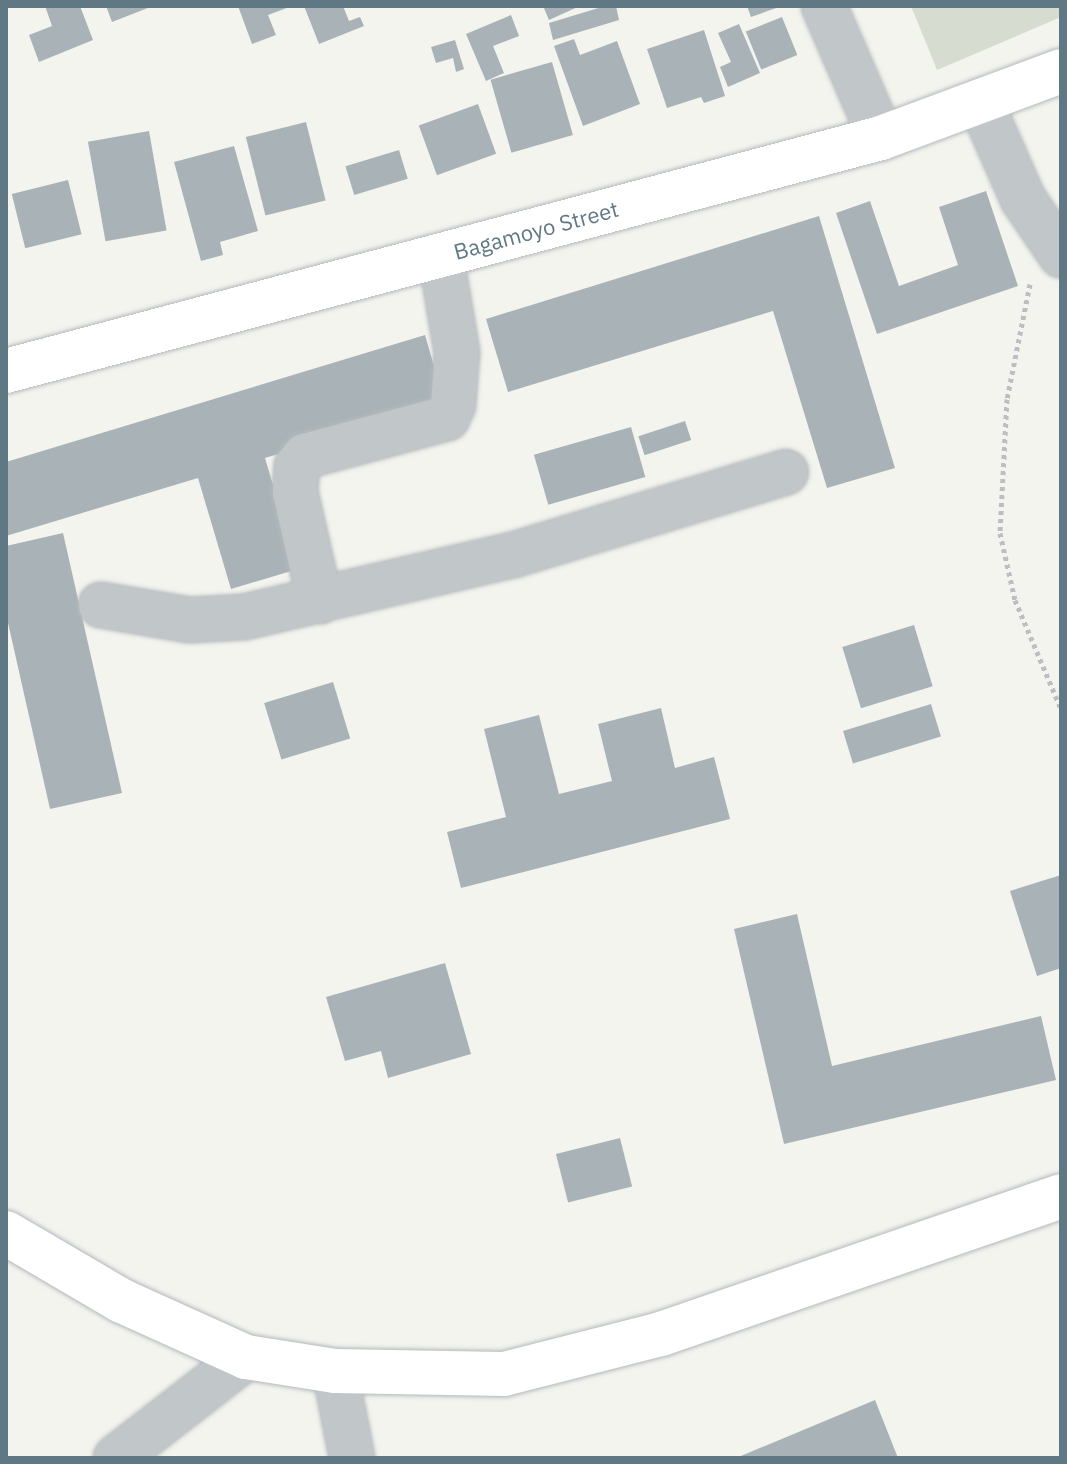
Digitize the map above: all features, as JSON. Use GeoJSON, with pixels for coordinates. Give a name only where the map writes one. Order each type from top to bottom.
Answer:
{"type":"FeatureCollection","features":[{"type":"Feature","properties":{"kind":"main road","name":"Bagamoyo Street"},"geometry":{"type":"LineString","coordinates":[[6,371],[881,138],[1061,71]]}},
{"type":"Feature","properties":{"kind":"main road"},"geometry":{"type":"LineString","coordinates":[[6,1233],[122,1301],[246,1357],[335,1371],[504,1374],[690,1325],[1061,1196]]}},
{"type":"Feature","properties":{"kind":"street"},"geometry":{"type":"LineString","coordinates":[[824,6],[881,138]]}},
{"type":"Feature","properties":{"kind":"street"},"geometry":{"type":"LineString","coordinates":[[980,101],[1023,199],[1052,244]]}},
{"type":"Feature","properties":{"kind":"street"},"geometry":{"type":"LineString","coordinates":[[320,601],[295,492],[297,466],[305,456],[447,418],[453,405],[457,352],[444,275],[433,258]]}},
{"type":"Feature","properties":{"kind":"street"},"geometry":{"type":"LineString","coordinates":[[101,605],[190,620],[244,617],[513,555],[786,472]]}},
{"type":"Feature","properties":{"kind":"street"},"geometry":{"type":"LineString","coordinates":[[116,1458],[246,1357]]}},
{"type":"Feature","properties":{"kind":"street"},"geometry":{"type":"LineString","coordinates":[[335,1371],[352,1458]]}},
{"type":"Feature","properties":{"kind":"path"},"geometry":{"type":"LineString","coordinates":[[1052,244],[1007,399],[1000,533],[1015,600],[1061,709]]}},
{"type":"Feature","properties":{"kind":"shaded area"},"geometry":{"type":"Polygon","coordinates":[[[911,6],[1061,6],[1061,17],[937,70],[911,6]]]}},
{"type":"Feature","properties":{"kind":"building"},"geometry":{"type":"Polygon","coordinates":[[[45,6],[80,6],[93,40],[39,62],[29,35],[52,26],[45,6]]]}},
{"type":"Feature","properties":{"kind":"building"},"geometry":{"type":"Polygon","coordinates":[[[106,6],[153,6],[112,22],[106,6]]]}},
{"type":"Feature","properties":{"kind":"building"},"geometry":{"type":"Polygon","coordinates":[[[238,6],[292,6],[268,15],[276,35],[252,44],[238,6]]]}},
{"type":"Feature","properties":{"kind":"building"},"geometry":{"type":"Polygon","coordinates":[[[304,6],[343,6],[349,21],[360,17],[364,26],[319,44],[304,6]]]}},
{"type":"Feature","properties":{"kind":"building"},"geometry":{"type":"Polygon","coordinates":[[[543,6],[580,6],[549,20],[543,6]]]}},
{"type":"Feature","properties":{"kind":"building"},"geometry":{"type":"Polygon","coordinates":[[[605,6],[616,6],[619,20],[553,40],[549,23],[605,6]]]}},
{"type":"Feature","properties":{"kind":"building"},"geometry":{"type":"Polygon","coordinates":[[[747,6],[782,6],[751,17],[747,6]]]}},
{"type":"Feature","properties":{"kind":"building"},"geometry":{"type":"Polygon","coordinates":[[[511,15],[519,36],[493,46],[504,73],[486,81],[466,34],[511,15]]]}},
{"type":"Feature","properties":{"kind":"building"},"geometry":{"type":"Polygon","coordinates":[[[782,17],[797,55],[761,70],[746,32],[782,17]]]}},
{"type":"Feature","properties":{"kind":"building"},"geometry":{"type":"Polygon","coordinates":[[[739,24],[760,73],[728,87],[720,67],[731,62],[718,33],[739,24]]]}},
{"type":"Feature","properties":{"kind":"building"},"geometry":{"type":"Polygon","coordinates":[[[704,30],[725,96],[704,103],[701,97],[667,108],[647,49],[704,30]]]}},
{"type":"Feature","properties":{"kind":"building"},"geometry":{"type":"Polygon","coordinates":[[[574,39],[580,55],[617,41],[640,104],[583,126],[554,46],[574,39]]]}},
{"type":"Feature","properties":{"kind":"building"},"geometry":{"type":"Polygon","coordinates":[[[455,40],[464,69],[456,72],[453,58],[436,63],[431,47],[455,40]]]}},
{"type":"Feature","properties":{"kind":"building"},"geometry":{"type":"Polygon","coordinates":[[[552,62],[573,135],[511,153],[490,80],[552,62]]]}},
{"type":"Feature","properties":{"kind":"building"},"geometry":{"type":"Polygon","coordinates":[[[478,104],[496,154],[437,175],[419,126],[478,104]]]}},
{"type":"Feature","properties":{"kind":"building"},"geometry":{"type":"Polygon","coordinates":[[[306,122],[326,201],[265,216],[246,137],[306,122]]]}},
{"type":"Feature","properties":{"kind":"building"},"geometry":{"type":"Polygon","coordinates":[[[149,131],[167,230],[105,241],[88,142],[149,131]]]}},
{"type":"Feature","properties":{"kind":"building"},"geometry":{"type":"Polygon","coordinates":[[[234,146],[258,231],[220,242],[223,255],[201,261],[174,162],[234,146]]]}},
{"type":"Feature","properties":{"kind":"building"},"geometry":{"type":"Polygon","coordinates":[[[399,150],[408,179],[354,195],[345,166],[399,150]]]}},
{"type":"Feature","properties":{"kind":"building"},"geometry":{"type":"Polygon","coordinates":[[[68,180],[82,234],[25,248],[12,194],[68,180]]]}},
{"type":"Feature","properties":{"kind":"building"},"geometry":{"type":"Polygon","coordinates":[[[986,191],[1018,286],[877,334],[836,213],[870,201],[899,286],[958,265],[939,207],[986,191]]]}},
{"type":"Feature","properties":{"kind":"building"},"geometry":{"type":"Polygon","coordinates":[[[819,216],[895,468],[827,488],[773,311],[508,392],[486,319],[819,216]]]}},
{"type":"Feature","properties":{"kind":"building"},"geometry":{"type":"Polygon","coordinates":[[[425,335],[445,404],[265,458],[298,569],[231,589],[198,478],[6,536],[6,462],[425,335]]]}},
{"type":"Feature","properties":{"kind":"building"},"geometry":{"type":"Polygon","coordinates":[[[685,421],[691,440],[645,455],[638,436],[685,421]]]}},
{"type":"Feature","properties":{"kind":"building"},"geometry":{"type":"Polygon","coordinates":[[[631,427],[645,477],[548,505],[534,455],[631,427]]]}},
{"type":"Feature","properties":{"kind":"building"},"geometry":{"type":"Polygon","coordinates":[[[63,533],[122,793],[50,809],[6,614],[6,546],[63,533]]]}},
{"type":"Feature","properties":{"kind":"building"},"geometry":{"type":"Polygon","coordinates":[[[914,625],[933,686],[861,708],[842,647],[914,625]]]}},
{"type":"Feature","properties":{"kind":"building"},"geometry":{"type":"Polygon","coordinates":[[[333,682],[350,738],[281,759],[264,703],[333,682]]]}},
{"type":"Feature","properties":{"kind":"building"},"geometry":{"type":"Polygon","coordinates":[[[931,704],[941,737],[853,763],[843,731],[931,704]]]}},
{"type":"Feature","properties":{"kind":"building"},"geometry":{"type":"Polygon","coordinates":[[[661,708],[675,768],[714,757],[730,819],[461,888],[447,832],[506,817],[484,729],[539,715],[559,794],[612,781],[598,724],[661,708]]]}},
{"type":"Feature","properties":{"kind":"building"},"geometry":{"type":"Polygon","coordinates":[[[1061,875],[1061,968],[1037,976],[1010,891],[1061,875]]]}},
{"type":"Feature","properties":{"kind":"building"},"geometry":{"type":"Polygon","coordinates":[[[797,914],[832,1066],[1041,1016],[1056,1080],[784,1144],[734,929],[797,914]]]}},
{"type":"Feature","properties":{"kind":"building"},"geometry":{"type":"Polygon","coordinates":[[[445,963],[471,1054],[388,1078],[381,1051],[345,1061],[326,997],[445,963]]]}},
{"type":"Feature","properties":{"kind":"building"},"geometry":{"type":"Polygon","coordinates":[[[620,1138],[632,1187],[568,1202],[556,1154],[620,1138]]]}},
{"type":"Feature","properties":{"kind":"building"},"geometry":{"type":"Polygon","coordinates":[[[875,1400],[898,1458],[736,1458],[875,1400]]]}}]}
